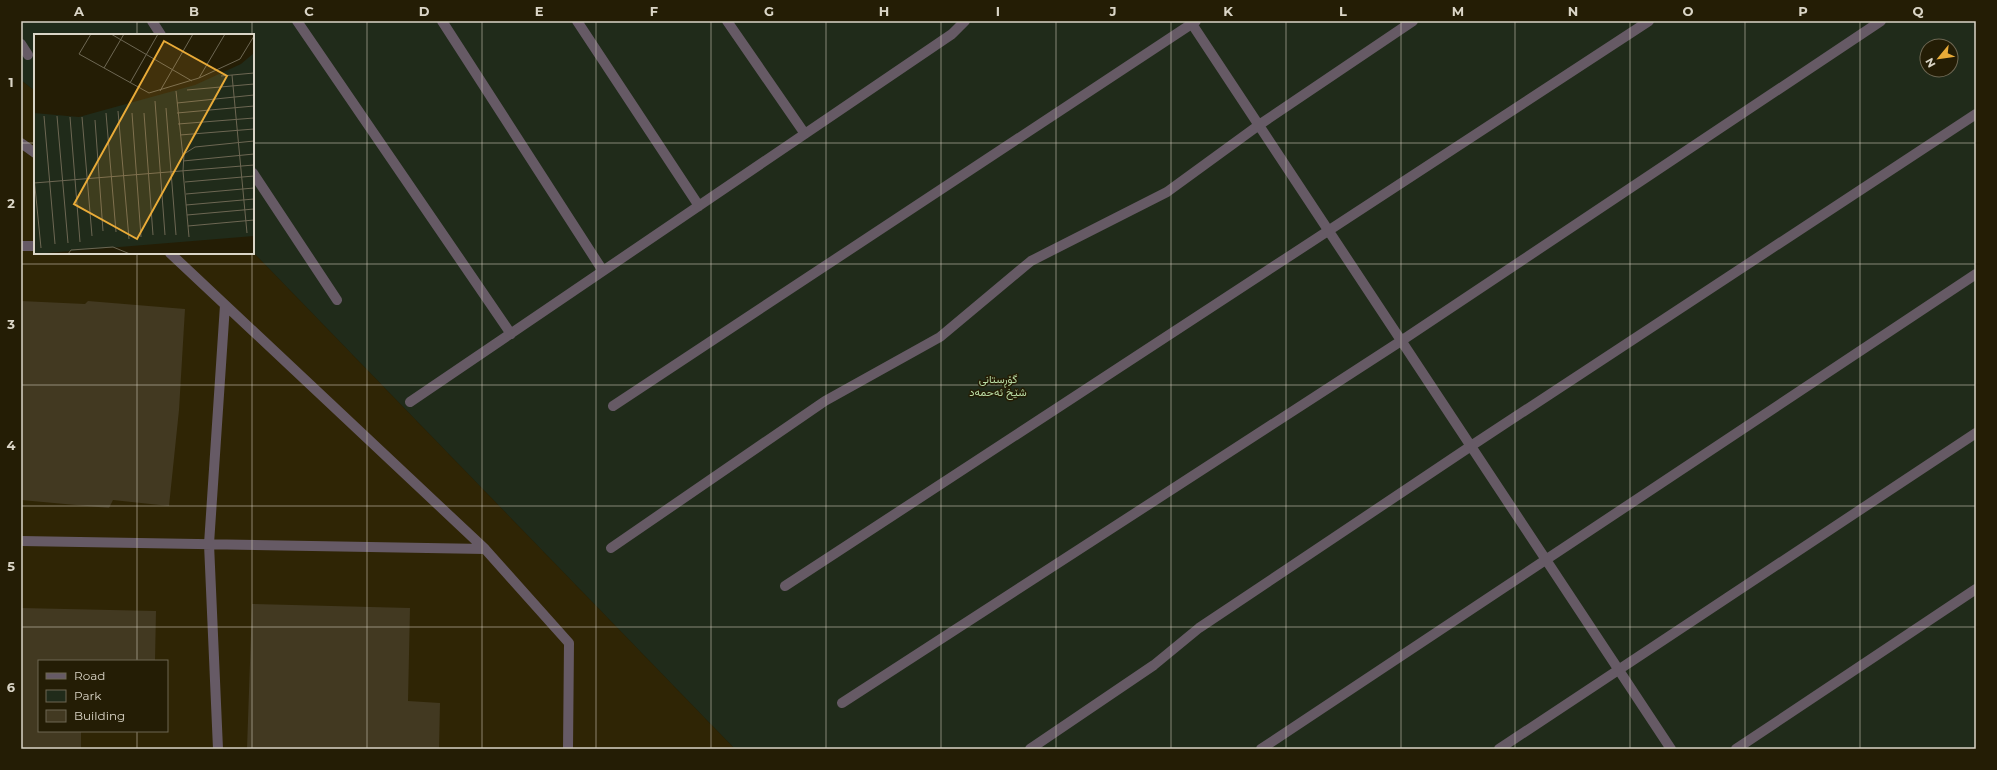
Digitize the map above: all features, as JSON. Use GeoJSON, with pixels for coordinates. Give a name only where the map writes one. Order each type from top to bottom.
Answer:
{"type":"FeatureCollection","features":[{"type":"Feature","properties":{"kind":"street"},"geometry":{"type":"LineString","coordinates":[[152,21],[160,34]]}},
{"type":"Feature","properties":{"kind":"street"},"geometry":{"type":"LineString","coordinates":[[296,21],[511,334]]}},
{"type":"Feature","properties":{"kind":"street"},"geometry":{"type":"LineString","coordinates":[[442,21],[603,272]]}},
{"type":"Feature","properties":{"kind":"street"},"geometry":{"type":"LineString","coordinates":[[577,21],[699,206]]}},
{"type":"Feature","properties":{"kind":"street"},"geometry":{"type":"LineString","coordinates":[[727,21],[805,134]]}},
{"type":"Feature","properties":{"kind":"street"},"geometry":{"type":"LineString","coordinates":[[410,402],[952,34],[965,21]]}},
{"type":"Feature","properties":{"kind":"street"},"geometry":{"type":"LineString","coordinates":[[611,548],[825,401],[940,337],[1031,261],[1167,192],[1259,125],[1413,21]]}},
{"type":"Feature","properties":{"kind":"street"},"geometry":{"type":"LineString","coordinates":[[784,586],[1649,21]]}},
{"type":"Feature","properties":{"kind":"street"},"geometry":{"type":"LineString","coordinates":[[842,703],[1401,341],[1881,21]]}},
{"type":"Feature","properties":{"kind":"street"},"geometry":{"type":"LineString","coordinates":[[613,406],[1193,22],[1401,341],[1671,749]]}},
{"type":"Feature","properties":{"kind":"street"},"geometry":{"type":"LineString","coordinates":[[21,44],[28,55]]}},
{"type":"Feature","properties":{"kind":"street"},"geometry":{"type":"LineString","coordinates":[[1030,749],[1154,666],[1199,628],[1471,446],[1976,114]]}},
{"type":"Feature","properties":{"kind":"street"},"geometry":{"type":"LineString","coordinates":[[21,143],[34,152]]}},
{"type":"Feature","properties":{"kind":"street"},"geometry":{"type":"LineString","coordinates":[[254,174],[338,300]]}},
{"type":"Feature","properties":{"kind":"street"},"geometry":{"type":"LineString","coordinates":[[21,246],[34,246]]}},
{"type":"Feature","properties":{"kind":"street"},"geometry":{"type":"LineString","coordinates":[[171,254],[485,549],[569,643],[568,749]]}},
{"type":"Feature","properties":{"kind":"street"},"geometry":{"type":"LineString","coordinates":[[1261,749],[1976,274]]}},
{"type":"Feature","properties":{"kind":"street"},"geometry":{"type":"LineString","coordinates":[[218,749],[209,544],[225,305]]}},
{"type":"Feature","properties":{"kind":"street"},"geometry":{"type":"LineString","coordinates":[[1498,749],[1976,433]]}},
{"type":"Feature","properties":{"kind":"street"},"geometry":{"type":"LineString","coordinates":[[21,541],[485,549]]}},
{"type":"Feature","properties":{"kind":"street"},"geometry":{"type":"LineString","coordinates":[[1736,749],[1976,589]]}},
{"type":"Feature","properties":{"kind":"shaded area"},"geometry":{"type":"Polygon","coordinates":[[[21,80],[34,90],[34,254],[254,253],[735,749],[21,749],[21,80]]]}},
{"type":"Feature","properties":{"kind":"green space","name":"گۆڕستانی شێخ ئەحمەد"},"geometry":{"type":"Polygon","coordinates":[[[21,21],[1976,21],[1976,749],[735,749],[254,253],[254,34],[34,34],[34,90],[21,80],[21,21]]]}},
{"type":"Feature","properties":{"kind":"building"},"geometry":{"type":"Polygon","coordinates":[[[21,301],[85,304],[88,301],[185,309],[179,410],[169,506],[113,500],[109,508],[21,500],[21,301]]]}},
{"type":"Feature","properties":{"kind":"building"},"geometry":{"type":"Polygon","coordinates":[[[252,604],[410,608],[408,701],[440,703],[439,749],[247,749],[252,604]]]}},
{"type":"Feature","properties":{"kind":"building"},"geometry":{"type":"Polygon","coordinates":[[[21,608],[156,611],[155,660],[38,660],[38,732],[81,732],[81,749],[21,749],[21,608]]]}}]}
